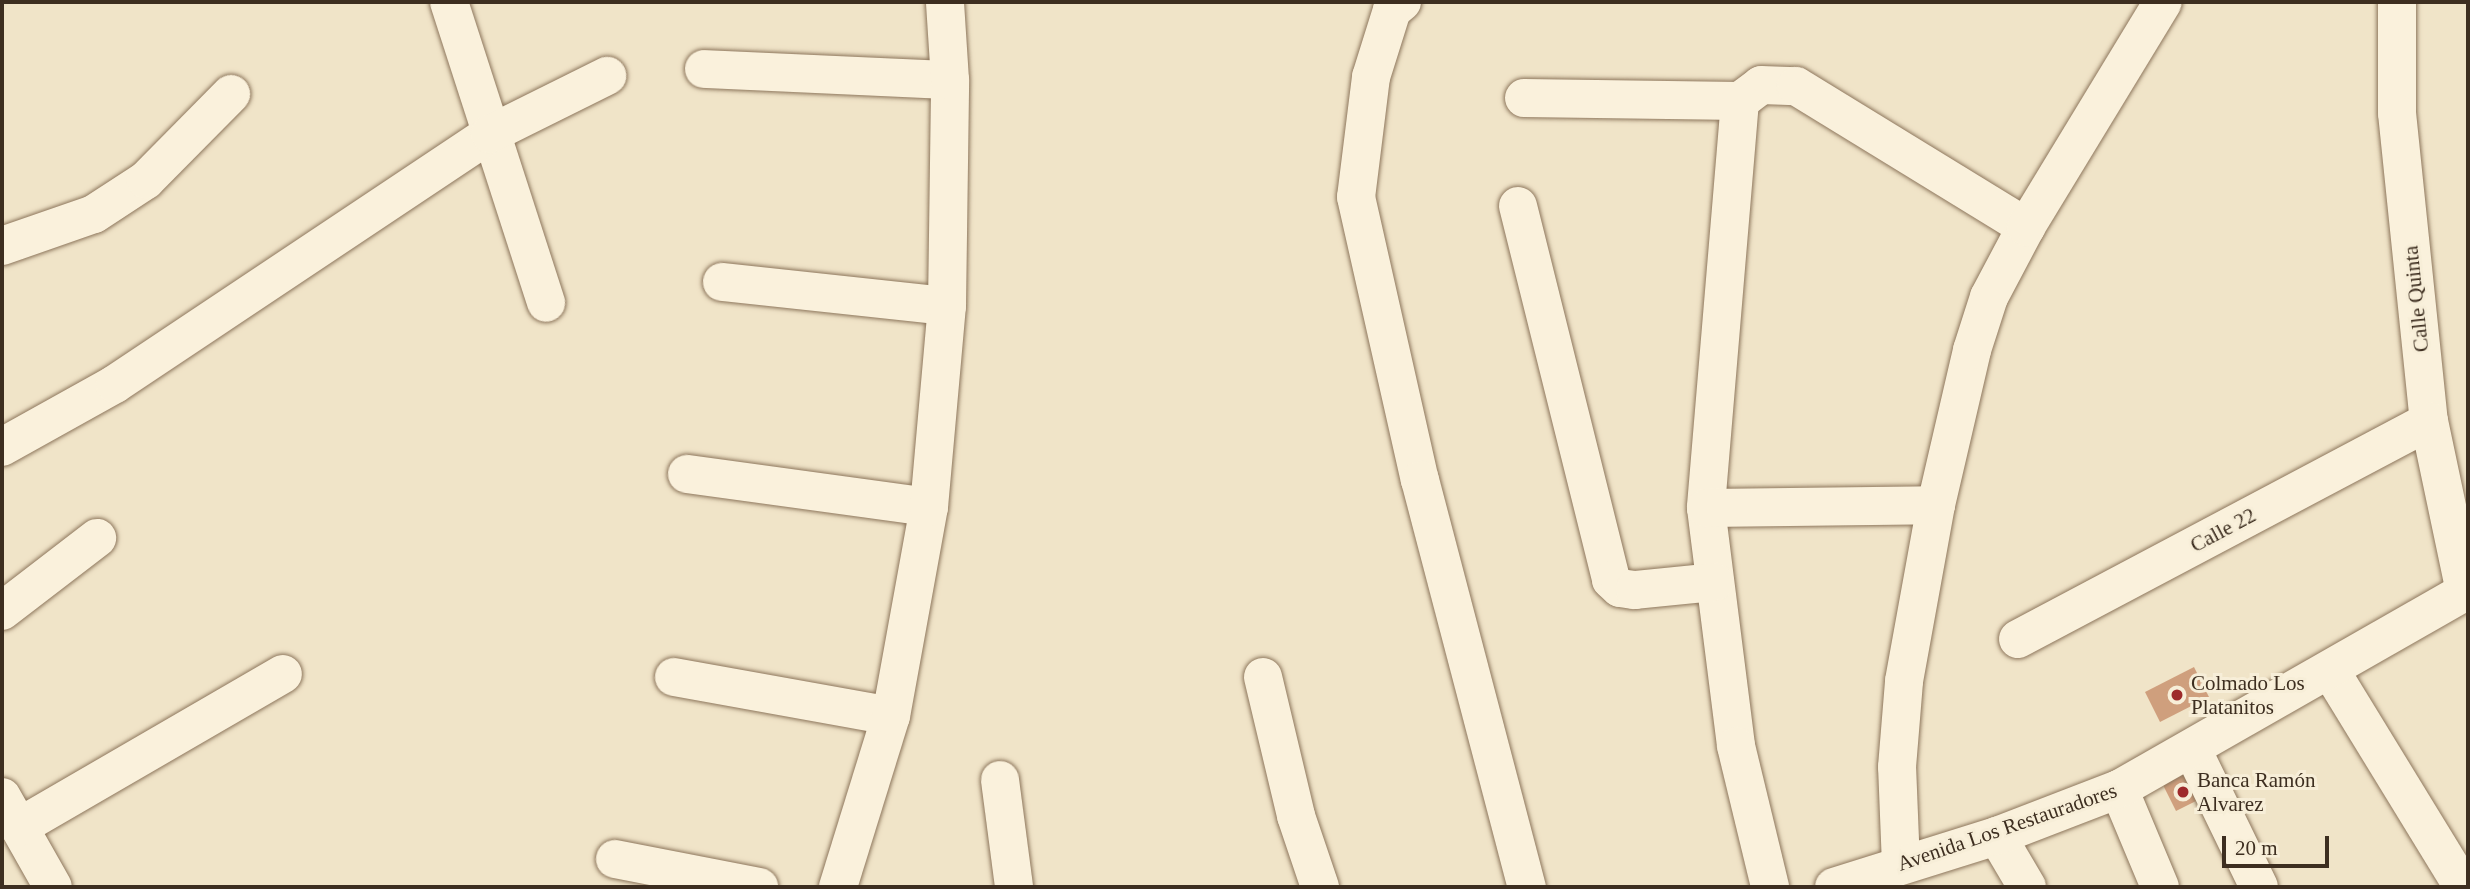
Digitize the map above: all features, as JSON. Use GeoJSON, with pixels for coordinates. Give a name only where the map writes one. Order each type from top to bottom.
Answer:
{"type":"FeatureCollection","features":[{"type":"Feature","properties":{"kind":"street"},"geometry":{"type":"LineString","coordinates":[[449,2],[546,303]]}},
{"type":"Feature","properties":{"kind":"street"},"geometry":{"type":"LineString","coordinates":[[838,887],[891,716],[929,507],[947,306],[950,80],[945,2]]}},
{"type":"Feature","properties":{"kind":"street"},"geometry":{"type":"LineString","coordinates":[[1402,2],[1392,10],[1371,77],[1356,197],[1420,480],[1527,887]]}},
{"type":"Feature","properties":{"kind":"street"},"geometry":{"type":"LineString","coordinates":[[1902,865],[1897,767],[1904,681],[1936,505],[1972,350],[1989,297],[2026,227],[2163,2]]}},
{"type":"Feature","properties":{"kind":"street","name":"Calle Quinta"},"geometry":{"type":"LineString","coordinates":[[2396,2],[2397,113],[2429,421],[2467,591]]}},
{"type":"Feature","properties":{"kind":"street"},"geometry":{"type":"LineString","coordinates":[[704,69],[950,80]]}},
{"type":"Feature","properties":{"kind":"street"},"geometry":{"type":"LineString","coordinates":[[2,447],[115,384],[490,134],[607,76]]}},
{"type":"Feature","properties":{"kind":"street"},"geometry":{"type":"LineString","coordinates":[[1524,98],[1740,102],[1761,85],[1796,86],[2026,227]]}},
{"type":"Feature","properties":{"kind":"street"},"geometry":{"type":"LineString","coordinates":[[2,246],[94,214],[136,187],[231,94]]}},
{"type":"Feature","properties":{"kind":"street"},"geometry":{"type":"LineString","coordinates":[[1740,102],[1706,508],[1736,746],[1770,887]]}},
{"type":"Feature","properties":{"kind":"street"},"geometry":{"type":"LineString","coordinates":[[1518,206],[1611,580],[1620,588],[1634,590],[1715,582]]}},
{"type":"Feature","properties":{"kind":"street"},"geometry":{"type":"LineString","coordinates":[[722,282],[947,306]]}},
{"type":"Feature","properties":{"kind":"street","name":"Calle 22"},"geometry":{"type":"LineString","coordinates":[[2018,639],[2429,421]]}},
{"type":"Feature","properties":{"kind":"street"},"geometry":{"type":"LineString","coordinates":[[687,474],[929,507]]}},
{"type":"Feature","properties":{"kind":"street"},"geometry":{"type":"LineString","coordinates":[[1706,508],[1936,505]]}},
{"type":"Feature","properties":{"kind":"street"},"geometry":{"type":"LineString","coordinates":[[2,611],[97,538]]}},
{"type":"Feature","properties":{"kind":"street","name":"Avenida Los Restauradores"},"geometry":{"type":"LineString","coordinates":[[1834,887],[1997,836],[2119,789],[2467,591]]}},
{"type":"Feature","properties":{"kind":"street"},"geometry":{"type":"LineString","coordinates":[[2330,670],[2460,882]]}},
{"type":"Feature","properties":{"kind":"street"},"geometry":{"type":"LineString","coordinates":[[52,887],[10,812],[283,674]]}},
{"type":"Feature","properties":{"kind":"street"},"geometry":{"type":"LineString","coordinates":[[674,677],[891,716]]}},
{"type":"Feature","properties":{"kind":"street"},"geometry":{"type":"LineString","coordinates":[[1264,677],[1296,816],[1320,887]]}},
{"type":"Feature","properties":{"kind":"street"},"geometry":{"type":"LineString","coordinates":[[2192,749],[2259,887]]}},
{"type":"Feature","properties":{"kind":"street"},"geometry":{"type":"LineString","coordinates":[[1000,780],[1014,887]]}},
{"type":"Feature","properties":{"kind":"street"},"geometry":{"type":"LineString","coordinates":[[2119,789],[2160,887]]}},
{"type":"Feature","properties":{"kind":"street"},"geometry":{"type":"LineString","coordinates":[[1997,836],[2027,887]]}},
{"type":"Feature","properties":{"kind":"street"},"geometry":{"type":"LineString","coordinates":[[615,859],[759,887]]}},
{"type":"Feature","properties":{"kind":"building","name":"Colmado Los Platanitos"},"geometry":{"type":"Polygon","coordinates":[[[2194,667],[2209,697],[2160,722],[2145,692],[2194,667]]]}},
{"type":"Feature","properties":{"kind":"building","name":"Banca Ramón Alvarez"},"geometry":{"type":"Polygon","coordinates":[[[2189,772],[2202,798],[2176,811],[2163,785],[2189,772]]]}},
{"type":"Feature","properties":{"kind":"place","name":"Colmado Los Platanitos"},"geometry":{"type":"Point","coordinates":[2177,695]}},
{"type":"Feature","properties":{"kind":"place","name":"Banca Ramón Alvarez"},"geometry":{"type":"Point","coordinates":[2183,792]}}]}
